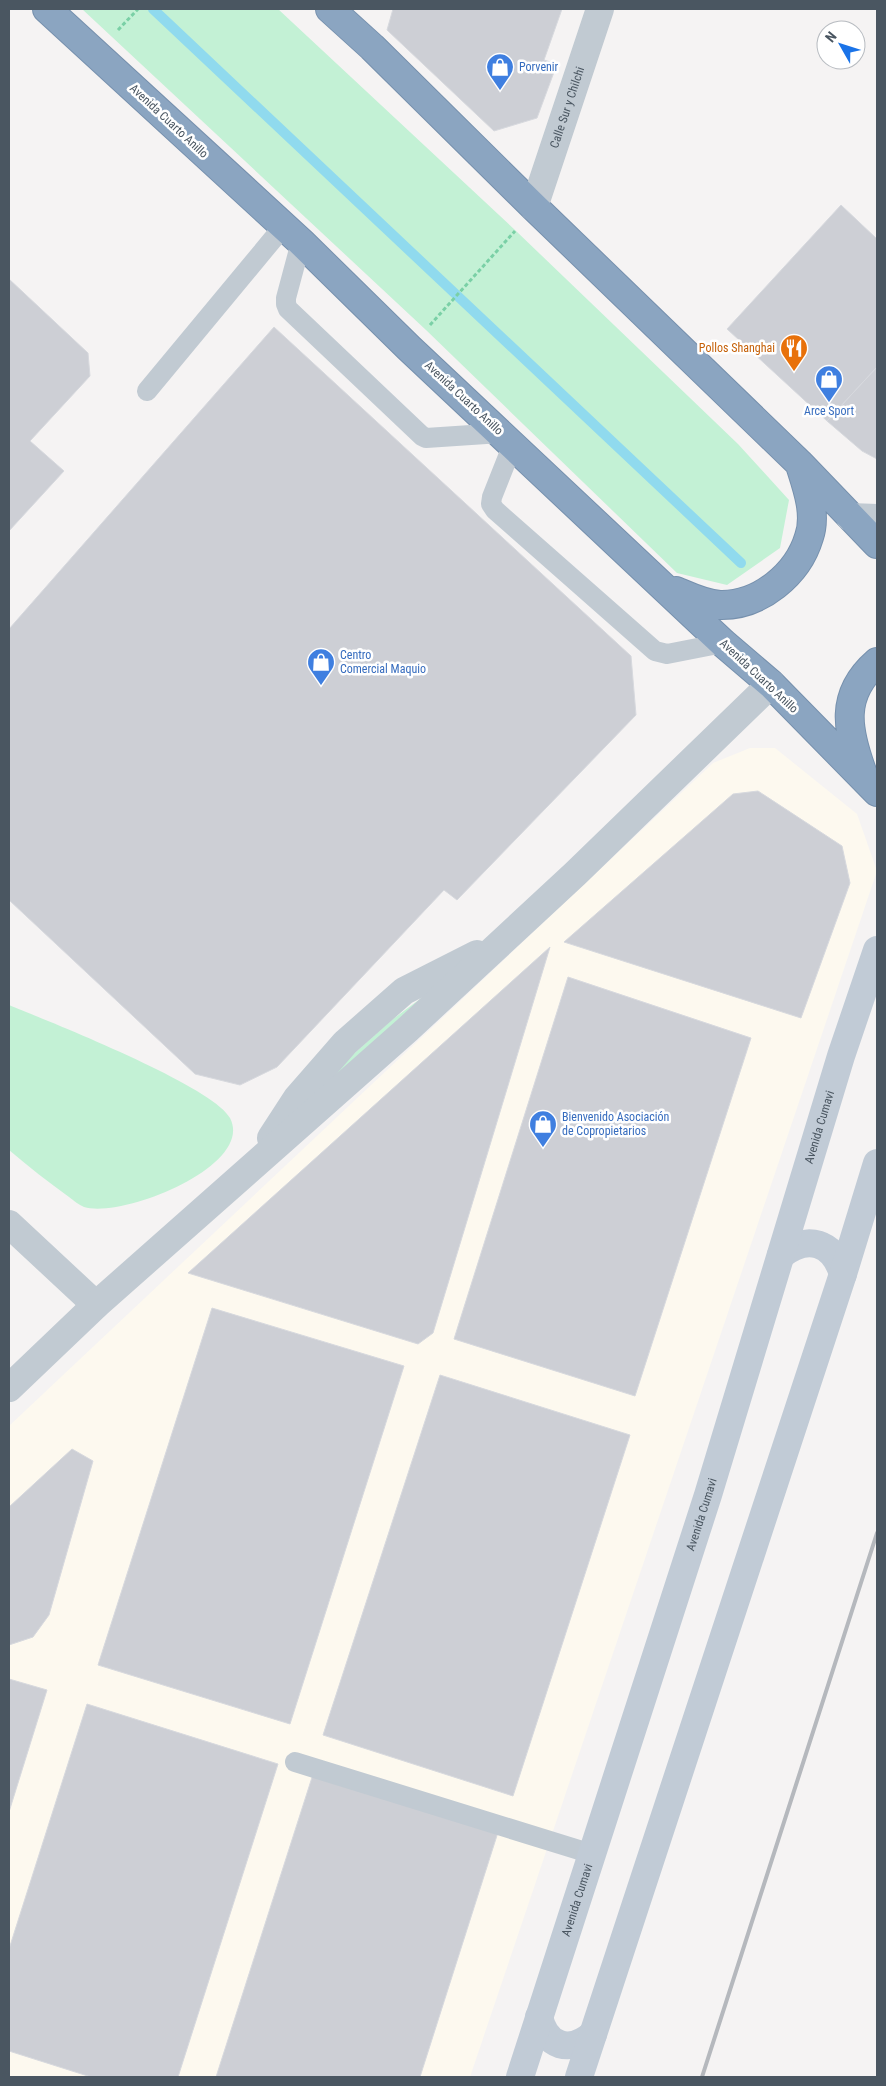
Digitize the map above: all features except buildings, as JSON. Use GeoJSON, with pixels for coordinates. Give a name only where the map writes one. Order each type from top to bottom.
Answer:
{"type":"FeatureCollection","features":[{"type":"Feature","properties":{"kind":"highway","name":"Avenida Cuarto Anillo"},"geometry":{"type":"LineString","coordinates":[[47,9],[292,234],[723,643],[771,684],[872,786]]}},
{"type":"Feature","properties":{"kind":"highway"},"geometry":{"type":"LineString","coordinates":[[330,9],[372,47],[534,207],[799,463],[877,544]]}},
{"type":"Feature","properties":{"kind":"highway"},"geometry":{"type":"LineString","coordinates":[[663,585],[700,602],[720,605],[741,602],[763,593],[783,580],[799,559],[810,536],[812,516],[809,494],[799,463]]}},
{"type":"Feature","properties":{"kind":"highway"},"geometry":{"type":"LineString","coordinates":[[872,786],[855,754],[848,720],[851,702],[857,686],[868,670],[877,662]]}},
{"type":"Feature","properties":{"kind":"street","name":"Calle Sur y Chilchi"},"geometry":{"type":"LineString","coordinates":[[534,207],[600,9]]}},
{"type":"Feature","properties":{"kind":"street"},"geometry":{"type":"LineString","coordinates":[[850,517],[877,518]]}},
{"type":"Feature","properties":{"kind":"street"},"geometry":{"type":"LineString","coordinates":[[9,1388],[96,1305],[253,1167],[297,1098],[345,1044],[404,991],[503,942],[771,684]]}},
{"type":"Feature","properties":{"kind":"street","name":"Avenida Cumavi"},"geometry":{"type":"LineString","coordinates":[[520,2077],[710,1486],[841,1056],[877,950]]}},
{"type":"Feature","properties":{"kind":"street"},"geometry":{"type":"LineString","coordinates":[[579,2077],[843,1274],[877,1163]]}},
{"type":"Feature","properties":{"kind":"street"},"geometry":{"type":"LineString","coordinates":[[9,1224],[96,1305]]}},
{"type":"Feature","properties":{"kind":"street"},"geometry":{"type":"LineString","coordinates":[[781,1255],[792,1246],[805,1243],[819,1244],[830,1251],[839,1261],[843,1274]]}},
{"type":"Feature","properties":{"kind":"street"},"geometry":{"type":"LineString","coordinates":[[539,2017],[542,2029],[549,2038],[560,2044],[572,2046],[583,2042],[593,2034]]}},
{"type":"Feature","properties":{"kind":"lane"},"geometry":{"type":"LineString","coordinates":[[147,391],[292,234]]}},
{"type":"Feature","properties":{"kind":"lane"},"geometry":{"type":"LineString","coordinates":[[292,234],[286,304],[295,315],[422,436],[426,438],[507,439],[492,497],[491,504],[495,510],[655,651],[667,654],[723,643]]}},
{"type":"Feature","properties":{"kind":"lane"},"geometry":{"type":"LineString","coordinates":[[296,1762],[592,1854]]}},
{"type":"Feature","properties":{"kind":"path"},"geometry":{"type":"LineString","coordinates":[[130,18],[138,9]]}},
{"type":"Feature","properties":{"kind":"path"},"geometry":{"type":"LineString","coordinates":[[438,316],[534,207]]}},
{"type":"Feature","properties":{"kind":"shaded area","name":"Bienvenido Asociación de Copropietarios"},"geometry":{"type":"Polygon","coordinates":[[[750,748],[775,748],[857,814],[877,871],[470,2077],[9,2077],[9,1426],[713,763],[750,748]]]}},
{"type":"Feature","properties":{"kind":"green space"},"geometry":{"type":"Polygon","coordinates":[[[82,9],[278,9],[515,230],[738,444],[789,500],[780,548],[727,585],[677,573],[426,330],[82,9]]]}},
{"type":"Feature","properties":{"kind":"green space"},"geometry":{"type":"Polygon","coordinates":[[[443,982],[310,1102],[349,1058],[393,1019],[443,982]]]}},
{"type":"Feature","properties":{"kind":"green space"},"geometry":{"type":"Polygon","coordinates":[[[9,1005],[128,1055],[194,1089],[217,1105],[230,1118],[232,1136],[223,1154],[205,1170],[181,1185],[153,1197],[126,1205],[102,1209],[84,1207],[76,1202],[9,1150],[9,1005]]]}},
{"type":"Feature","properties":{"kind":"waterway"},"geometry":{"type":"LineString","coordinates":[[153,9],[741,563]]}},
{"type":"Feature","properties":{"kind":"railway"},"geometry":{"type":"LineString","coordinates":[[702,2077],[877,1533]]}},
{"type":"Feature","properties":{"kind":"place","name":"Porvenir"},"geometry":{"type":"Point","coordinates":[500,91]}},
{"type":"Feature","properties":{"kind":"place","name":"Pollos Shanghai"},"geometry":{"type":"Point","coordinates":[794,372]}},
{"type":"Feature","properties":{"kind":"place","name":"Arce Sport"},"geometry":{"type":"Point","coordinates":[829,403]}},
{"type":"Feature","properties":{"kind":"place","name":"Centro Comercial Maquio"},"geometry":{"type":"Point","coordinates":[321,686]}},
{"type":"Feature","properties":{"kind":"place","name":"Bienvenido Asociación de Copropietarios"},"geometry":{"type":"Point","coordinates":[543,1148]}}]}
